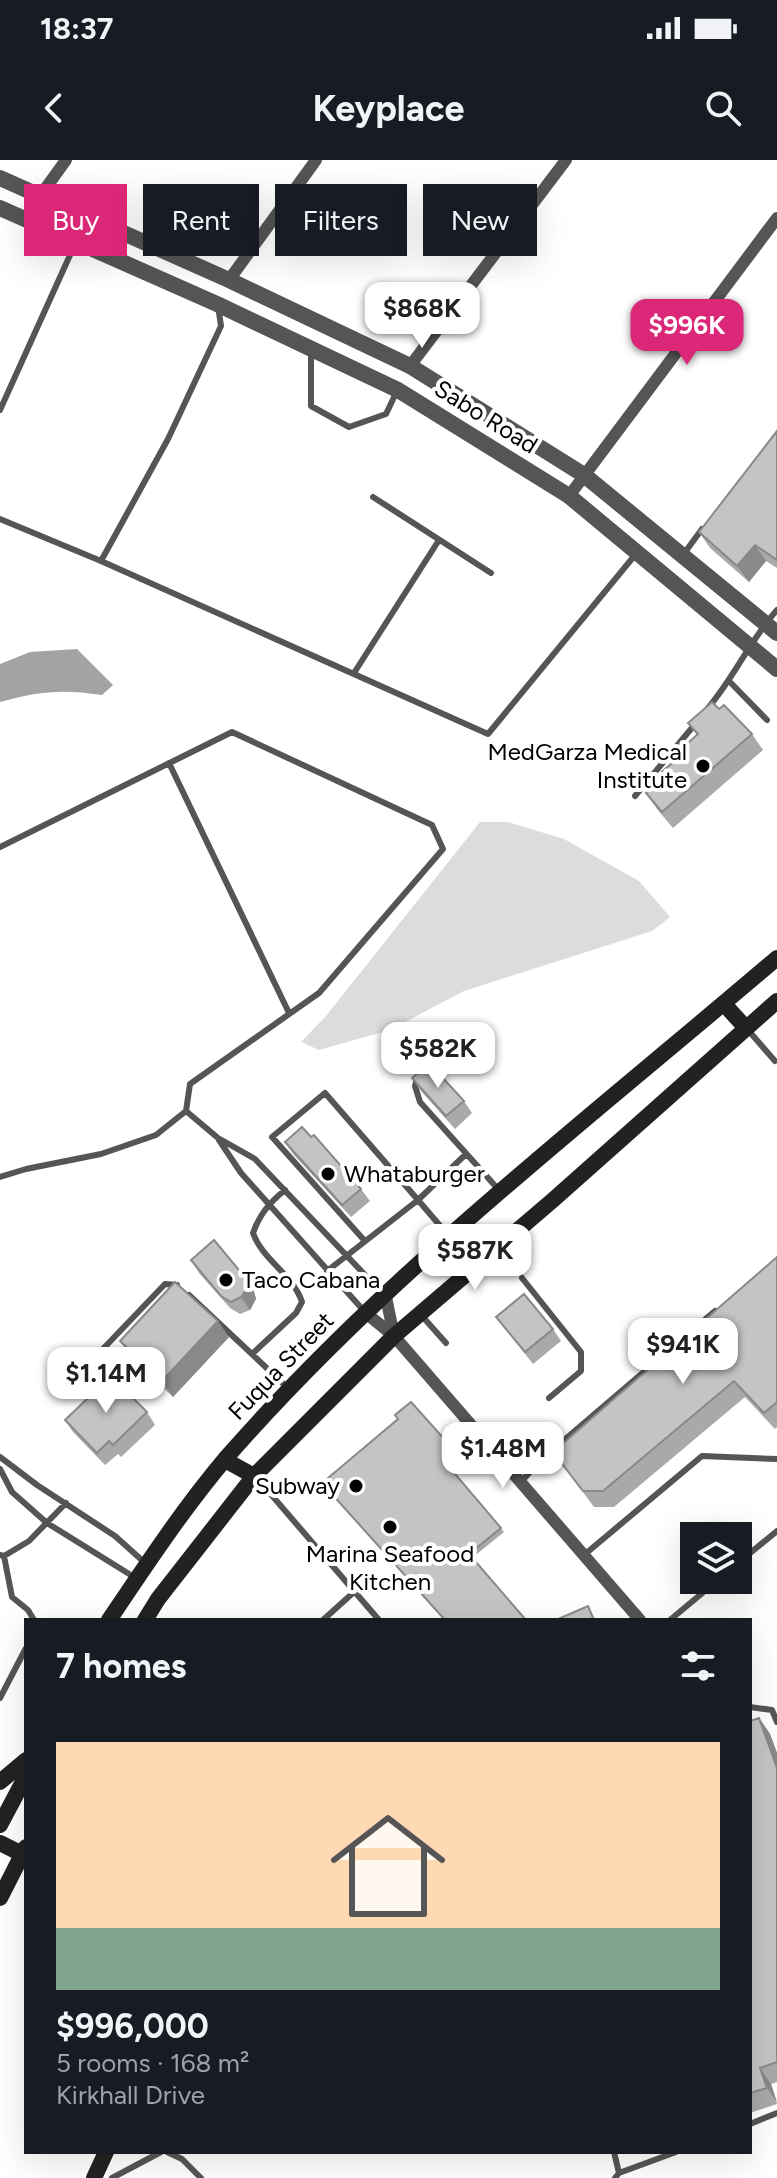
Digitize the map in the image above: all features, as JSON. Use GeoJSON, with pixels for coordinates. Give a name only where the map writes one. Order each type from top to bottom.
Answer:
{"type":"FeatureCollection","features":[{"type":"Feature","properties":{"kind":"main road","name":"Fuqua Street"},"geometry":{"type":"LineString","coordinates":[[110,1618],[173,1526],[225,1460],[289,1389],[501,1192],[777,958]]}},
{"type":"Feature","properties":{"kind":"main road"},"geometry":{"type":"LineString","coordinates":[[146,1618],[171,1581],[254,1476],[394,1336],[777,1001]]}},
{"type":"Feature","properties":{"kind":"main road"},"geometry":{"type":"LineString","coordinates":[[724,1004],[746,1028]]}},
{"type":"Feature","properties":{"kind":"main road"},"geometry":{"type":"LineString","coordinates":[[225,1460],[254,1476]]}},
{"type":"Feature","properties":{"kind":"main road"},"geometry":{"type":"LineString","coordinates":[[147,1565],[171,1581]]}},
{"type":"Feature","properties":{"kind":"main road"},"geometry":{"type":"LineString","coordinates":[[137,1579],[171,1581]]}},
{"type":"Feature","properties":{"kind":"main road"},"geometry":{"type":"LineString","coordinates":[[0,1782],[24,1762]]}},
{"type":"Feature","properties":{"kind":"main road"},"geometry":{"type":"LineString","coordinates":[[0,1825],[24,1780]]}},
{"type":"Feature","properties":{"kind":"main road"},"geometry":{"type":"LineString","coordinates":[[0,1843],[24,1853]]}},
{"type":"Feature","properties":{"kind":"main road"},"geometry":{"type":"LineString","coordinates":[[0,1898],[24,1855]]}},
{"type":"Feature","properties":{"kind":"main road"},"geometry":{"type":"LineString","coordinates":[[94,2178],[105,2154]]}},
{"type":"Feature","properties":{"kind":"street"},"geometry":{"type":"LineString","coordinates":[[49,184],[66,160]]}},
{"type":"Feature","properties":{"kind":"street"},"geometry":{"type":"LineString","coordinates":[[217,304],[229,280],[316,160]]}},
{"type":"Feature","properties":{"kind":"street"},"geometry":{"type":"LineString","coordinates":[[398,390],[410,366],[566,160]]}},
{"type":"Feature","properties":{"kind":"street","name":"Sabo Road"},"geometry":{"type":"LineString","coordinates":[[0,178],[24,189]]}},
{"type":"Feature","properties":{"kind":"street","name":"Sabo Road"},"geometry":{"type":"LineString","coordinates":[[0,208],[24,218]]}},
{"type":"Feature","properties":{"kind":"street"},"geometry":{"type":"LineString","coordinates":[[569,496],[777,218]]}},
{"type":"Feature","properties":{"kind":"street","name":"Sabo Road"},"geometry":{"type":"LineString","coordinates":[[127,235],[410,366],[584,475],[771,628]]}},
{"type":"Feature","properties":{"kind":"street","name":"Sabo Road"},"geometry":{"type":"LineString","coordinates":[[110,256],[398,390],[569,496],[777,669]]}},
{"type":"Feature","properties":{"kind":"street"},"geometry":{"type":"LineString","coordinates":[[386,1297],[394,1336]]}},
{"type":"Feature","properties":{"kind":"street"},"geometry":{"type":"LineString","coordinates":[[367,1314],[394,1336],[638,1618]]}},
{"type":"Feature","properties":{"kind":"lane"},"geometry":{"type":"LineString","coordinates":[[0,410],[69,256]]}},
{"type":"Feature","properties":{"kind":"lane"},"geometry":{"type":"LineString","coordinates":[[101,561],[168,439],[221,326],[217,304]]}},
{"type":"Feature","properties":{"kind":"lane"},"geometry":{"type":"LineString","coordinates":[[311,349],[311,406],[349,427],[386,414],[398,390]]}},
{"type":"Feature","properties":{"kind":"lane"},"geometry":{"type":"LineString","coordinates":[[373,497],[491,573]]}},
{"type":"Feature","properties":{"kind":"lane"},"geometry":{"type":"LineString","coordinates":[[683,555],[712,517]]}},
{"type":"Feature","properties":{"kind":"lane"},"geometry":{"type":"LineString","coordinates":[[0,519],[488,734],[637,552]]}},
{"type":"Feature","properties":{"kind":"lane"},"geometry":{"type":"LineString","coordinates":[[354,673],[439,540]]}},
{"type":"Feature","properties":{"kind":"lane"},"geometry":{"type":"LineString","coordinates":[[635,796],[730,682],[750,646],[771,628],[777,610]]}},
{"type":"Feature","properties":{"kind":"lane"},"geometry":{"type":"LineString","coordinates":[[730,682],[767,720]]}},
{"type":"Feature","properties":{"kind":"lane"},"geometry":{"type":"LineString","coordinates":[[0,847],[232,732],[432,825],[443,849],[319,993],[190,1084],[186,1111],[156,1135],[81,1160],[26,1169],[0,1177]]}},
{"type":"Feature","properties":{"kind":"lane"},"geometry":{"type":"LineString","coordinates":[[169,763],[289,1013]]}},
{"type":"Feature","properties":{"kind":"lane"},"geometry":{"type":"LineString","coordinates":[[746,1028],[775,1061]]}},
{"type":"Feature","properties":{"kind":"lane"},"geometry":{"type":"LineString","coordinates":[[476,1068],[459,1062],[451,1064],[417,1078],[415,1086],[420,1102],[501,1192]]}},
{"type":"Feature","properties":{"kind":"lane"},"geometry":{"type":"LineString","coordinates":[[364,1240],[272,1137],[325,1093],[450,1238]]}},
{"type":"Feature","properties":{"kind":"lane"},"geometry":{"type":"LineString","coordinates":[[186,1111],[218,1138],[255,1159],[386,1297]]}},
{"type":"Feature","properties":{"kind":"lane"},"geometry":{"type":"LineString","coordinates":[[218,1138],[232,1160],[367,1314]]}},
{"type":"Feature","properties":{"kind":"lane"},"geometry":{"type":"LineString","coordinates":[[327,1271],[418,1200],[466,1154]]}},
{"type":"Feature","properties":{"kind":"lane"},"geometry":{"type":"LineString","coordinates":[[252,1354],[296,1313],[302,1302],[298,1290],[258,1247],[253,1233],[258,1218],[269,1203],[285,1190]]}},
{"type":"Feature","properties":{"kind":"lane"},"geometry":{"type":"LineString","coordinates":[[522,1278],[581,1352],[581,1371],[549,1398]]}},
{"type":"Feature","properties":{"kind":"lane"},"geometry":{"type":"LineString","coordinates":[[101,1351],[165,1284],[178,1285],[289,1389]]}},
{"type":"Feature","properties":{"kind":"lane"},"geometry":{"type":"LineString","coordinates":[[520,1483],[542,1459],[719,1307]]}},
{"type":"Feature","properties":{"kind":"lane"},"geometry":{"type":"LineString","coordinates":[[420,1313],[446,1343]]}},
{"type":"Feature","properties":{"kind":"lane"},"geometry":{"type":"LineString","coordinates":[[584,1555],[702,1456],[777,1459]]}},
{"type":"Feature","properties":{"kind":"lane"},"geometry":{"type":"LineString","coordinates":[[0,1457],[115,1536],[147,1565]]}},
{"type":"Feature","properties":{"kind":"lane"},"geometry":{"type":"LineString","coordinates":[[0,1469],[12,1492],[47,1523],[137,1579]]}},
{"type":"Feature","properties":{"kind":"lane"},"geometry":{"type":"LineString","coordinates":[[254,1476],[377,1618]]}},
{"type":"Feature","properties":{"kind":"lane"},"geometry":{"type":"LineString","coordinates":[[33,1618],[12,1597],[2,1556],[29,1541],[66,1503]]}},
{"type":"Feature","properties":{"kind":"lane"},"geometry":{"type":"LineString","coordinates":[[752,1552],[777,1531]]}},
{"type":"Feature","properties":{"kind":"lane"},"geometry":{"type":"LineString","coordinates":[[325,1618],[354,1592]]}},
{"type":"Feature","properties":{"kind":"lane"},"geometry":{"type":"LineString","coordinates":[[672,1618],[701,1594]]}},
{"type":"Feature","properties":{"kind":"lane"},"geometry":{"type":"LineString","coordinates":[[0,1698],[24,1652]]}},
{"type":"Feature","properties":{"kind":"lane"},"geometry":{"type":"LineString","coordinates":[[752,1707],[772,1710],[777,1722]]}},
{"type":"Feature","properties":{"kind":"lane"},"geometry":{"type":"LineString","coordinates":[[752,2123],[777,2113]]}},
{"type":"Feature","properties":{"kind":"lane"},"geometry":{"type":"LineString","coordinates":[[112,2178],[160,2154]]}},
{"type":"Feature","properties":{"kind":"lane"},"geometry":{"type":"LineString","coordinates":[[169,2154],[182,2159],[201,2178]]}},
{"type":"Feature","properties":{"kind":"lane"},"geometry":{"type":"LineString","coordinates":[[614,2154],[617,2176],[671,2154]]}},
{"type":"Feature","properties":{"kind":"shaded area"},"geometry":{"type":"Polygon","coordinates":[[[77,649],[113,685],[102,695],[51,692],[0,702],[0,664],[30,652],[77,649]]]}},
{"type":"Feature","properties":{"kind":"shaded area"},"geometry":{"type":"Polygon","coordinates":[[[480,822],[508,822],[564,839],[639,881],[670,917],[652,931],[464,991],[390,1030],[319,1050],[301,1042],[326,1016],[480,822]]]}},
{"type":"Feature","properties":{"kind":"building"},"geometry":{"type":"Polygon","coordinates":[[[777,431],[777,560],[755,545],[737,566],[699,532],[777,431]]]}},
{"type":"Feature","properties":{"kind":"building"},"geometry":{"type":"Polygon","coordinates":[[[712,702],[719,709],[724,705],[752,734],[662,812],[646,793],[652,787],[642,776],[648,770],[655,778],[682,754],[679,751],[698,734],[688,723],[712,702]]]}},
{"type":"Feature","properties":{"kind":"building"},"geometry":{"type":"Polygon","coordinates":[[[429,1063],[464,1101],[446,1116],[412,1078],[429,1063]]]}},
{"type":"Feature","properties":{"kind":"building","name":"Whataburger"},"geometry":{"type":"Polygon","coordinates":[[[302,1127],[311,1137],[314,1135],[361,1189],[342,1205],[285,1142],[302,1127]]]}},
{"type":"Feature","properties":{"kind":"building","name":"Taco Cabana"},"geometry":{"type":"Polygon","coordinates":[[[214,1240],[244,1276],[248,1287],[241,1297],[231,1302],[221,1296],[191,1260],[214,1240]]]}},
{"type":"Feature","properties":{"kind":"building"},"geometry":{"type":"Polygon","coordinates":[[[777,1257],[777,1402],[764,1413],[734,1381],[603,1491],[583,1491],[553,1452],[777,1257]]]}},
{"type":"Feature","properties":{"kind":"building"},"geometry":{"type":"Polygon","coordinates":[[[175,1282],[218,1321],[162,1381],[120,1341],[175,1282]]]}},
{"type":"Feature","properties":{"kind":"building"},"geometry":{"type":"Polygon","coordinates":[[[524,1294],[553,1329],[525,1352],[496,1317],[524,1294]]]}},
{"type":"Feature","properties":{"kind":"building"},"geometry":{"type":"Polygon","coordinates":[[[111,1376],[147,1412],[113,1445],[109,1441],[97,1453],[65,1420],[111,1376]]]}},
{"type":"Feature","properties":{"kind":"building"},"geometry":{"type":"Polygon","coordinates":[[[411,1402],[456,1452],[444,1461],[501,1528],[469,1554],[524,1618],[443,1618],[322,1483],[398,1419],[395,1415],[411,1402]]]}},
{"type":"Feature","properties":{"kind":"building"},"geometry":{"type":"Polygon","coordinates":[[[588,1606],[593,1618],[561,1618],[588,1606]]]}},
{"type":"Feature","properties":{"kind":"building"},"geometry":{"type":"Polygon","coordinates":[[[759,1718],[777,1768],[777,2062],[760,2068],[767,2088],[752,2092],[752,1720],[759,1718]]]}},
{"type":"Feature","properties":{"kind":"place","name":"MedGarza Medical Institute"},"geometry":{"type":"Point","coordinates":[703,766]}},
{"type":"Feature","properties":{"kind":"place","name":"Whataburger"},"geometry":{"type":"Point","coordinates":[328,1174]}},
{"type":"Feature","properties":{"kind":"place","name":"Taco Cabana"},"geometry":{"type":"Point","coordinates":[226,1280]}},
{"type":"Feature","properties":{"kind":"place","name":"Subway"},"geometry":{"type":"Point","coordinates":[356,1486]}},
{"type":"Feature","properties":{"kind":"place","name":"Marina Seafood Kitchen"},"geometry":{"type":"Point","coordinates":[390,1527]}}]}
